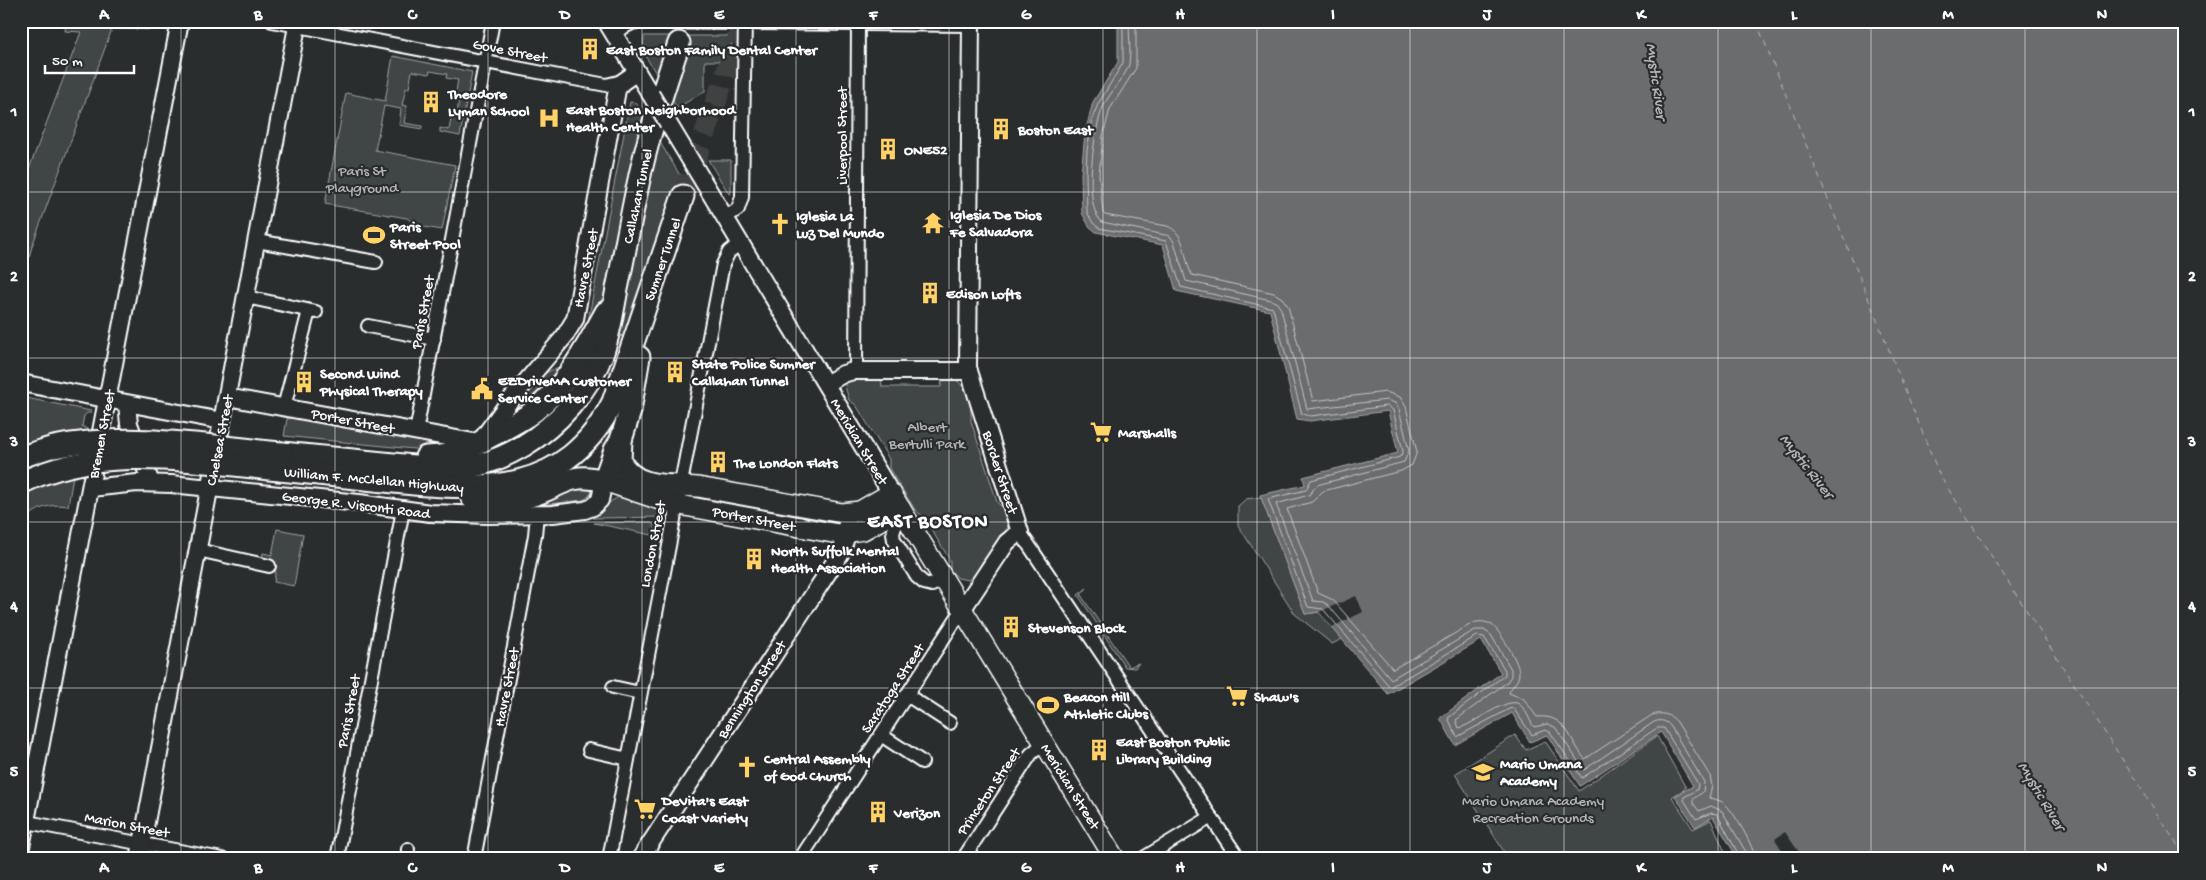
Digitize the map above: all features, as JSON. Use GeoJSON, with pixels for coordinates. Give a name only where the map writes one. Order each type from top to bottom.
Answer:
{"type":"FeatureCollection","features":[{"type":"Feature","properties":{"kind":"highway","name":"Callahan Tunnel"},"geometry":{"type":"LineString","coordinates":[[617,292],[643,162],[659,103],[679,43]]}},
{"type":"Feature","properties":{"kind":"highway","name":"Sumner Tunnel"},"geometry":{"type":"LineString","coordinates":[[640,322],[684,196]]}},
{"type":"Feature","properties":{"kind":"highway"},"geometry":{"type":"LineString","coordinates":[[382,463],[450,455],[479,442],[527,416],[553,393],[584,350],[617,292]]}},
{"type":"Feature","properties":{"kind":"highway","name":"William F. McClellan Highway"},"geometry":{"type":"LineString","coordinates":[[21,483],[62,467],[111,459],[382,463],[444,469],[470,467],[505,456],[538,436],[569,407],[596,368],[606,343],[617,292]]}},
{"type":"Feature","properties":{"kind":"highway"},"geometry":{"type":"LineString","coordinates":[[640,322],[635,386],[621,440],[620,461],[635,477],[678,495]]}},
{"type":"Feature","properties":{"kind":"highway","name":"William F. McClellan Highway"},"geometry":{"type":"LineString","coordinates":[[21,455],[54,447],[94,441],[134,440],[281,462],[359,478],[439,487],[476,488],[512,483],[547,470],[578,448],[602,422],[620,384],[640,322]]}},
{"type":"Feature","properties":{"kind":"highway"},"geometry":{"type":"LineString","coordinates":[[359,478],[396,490],[504,501],[535,495],[579,477],[604,481],[615,450],[621,440]]}},
{"type":"Feature","properties":{"kind":"main road","name":"Bremen Street"},"geometry":{"type":"LineString","coordinates":[[21,847],[180,21]]}},
{"type":"Feature","properties":{"kind":"main road","name":"Border Street"},"geometry":{"type":"LineString","coordinates":[[971,23],[969,371],[1020,532]]}},
{"type":"Feature","properties":{"kind":"main road","name":"Chelsea Street"},"geometry":{"type":"LineString","coordinates":[[140,851],[297,24]]}},
{"type":"Feature","properties":{"kind":"main road","name":"Meridian Street"},"geometry":{"type":"LineString","coordinates":[[610,27],[943,580],[1115,859]]}},
{"type":"Feature","properties":{"kind":"main road"},"geometry":{"type":"LineString","coordinates":[[623,81],[637,72]]}},
{"type":"Feature","properties":{"kind":"main road","name":"Havre Street"},"geometry":{"type":"LineString","coordinates":[[479,442],[517,392],[564,337],[574,319],[617,90],[623,81]]}},
{"type":"Feature","properties":{"kind":"main road"},"geometry":{"type":"LineString","coordinates":[[826,384],[843,374],[856,371],[969,371]]}},
{"type":"Feature","properties":{"kind":"main road"},"geometry":{"type":"LineString","coordinates":[[21,383],[222,421]]}},
{"type":"Feature","properties":{"kind":"main road","name":"Porter Street"},"geometry":{"type":"LineString","coordinates":[[227,396],[479,442]]}},
{"type":"Feature","properties":{"kind":"main road"},"geometry":{"type":"LineString","coordinates":[[128,404],[129,424],[152,483]]}},
{"type":"Feature","properties":{"kind":"main road","name":"Porter Street"},"geometry":{"type":"LineString","coordinates":[[604,481],[678,495],[833,533],[847,534],[863,530],[896,501]]}},
{"type":"Feature","properties":{"kind":"main road","name":"George R. Visconti Road"},"geometry":{"type":"LineString","coordinates":[[91,488],[152,483],[466,515],[536,514],[591,508],[601,498],[604,481]]}},
{"type":"Feature","properties":{"kind":"main road","name":"Porter Street"},"geometry":{"type":"LineString","coordinates":[[678,495],[698,487],[847,514]]}},
{"type":"Feature","properties":{"kind":"main road"},"geometry":{"type":"LineString","coordinates":[[847,514],[896,501]]}},
{"type":"Feature","properties":{"kind":"main road","name":"Bennington Street"},"geometry":{"type":"LineString","coordinates":[[640,859],[840,554],[847,534],[847,514]]}},
{"type":"Feature","properties":{"kind":"main road"},"geometry":{"type":"LineString","coordinates":[[962,610],[1007,542],[1020,532]]}},
{"type":"Feature","properties":{"kind":"street","name":"Gove Street"},"geometry":{"type":"LineString","coordinates":[[272,21],[297,24],[606,85],[623,81]]}},
{"type":"Feature","properties":{"kind":"street","name":"Paris Street"},"geometry":{"type":"LineString","coordinates":[[416,432],[494,21]]}},
{"type":"Feature","properties":{"kind":"street"},"geometry":{"type":"LineString","coordinates":[[610,27],[634,21],[971,23]]}},
{"type":"Feature","properties":{"kind":"street"},"geometry":{"type":"LineString","coordinates":[[726,218],[738,209],[742,193],[745,22]]}},
{"type":"Feature","properties":{"kind":"street","name":"Liverpool Street"},"geometry":{"type":"LineString","coordinates":[[856,371],[858,23]]}},
{"type":"Feature","properties":{"kind":"street"},"geometry":{"type":"LineString","coordinates":[[257,241],[376,262]]}},
{"type":"Feature","properties":{"kind":"street","name":"London Street"},"geometry":{"type":"LineString","coordinates":[[609,859],[723,264],[729,252],[740,242]]}},
{"type":"Feature","properties":{"kind":"street"},"geometry":{"type":"LineString","coordinates":[[246,297],[312,311],[284,407]]}},
{"type":"Feature","properties":{"kind":"street"},"geometry":{"type":"LineString","coordinates":[[368,326],[434,339]]}},
{"type":"Feature","properties":{"kind":"street","name":"Paris Street"},"geometry":{"type":"LineString","coordinates":[[337,859],[403,510]]}},
{"type":"Feature","properties":{"kind":"street","name":"Havre Street"},"geometry":{"type":"LineString","coordinates":[[474,859],[535,535],[536,514]]}},
{"type":"Feature","properties":{"kind":"street","name":"Border Street"},"geometry":{"type":"LineString","coordinates":[[1020,532],[1239,859]]}},
{"type":"Feature","properties":{"kind":"street"},"geometry":{"type":"LineString","coordinates":[[198,550],[269,566]]}},
{"type":"Feature","properties":{"kind":"street","name":"Saratoga Street"},"geometry":{"type":"LineString","coordinates":[[800,859],[962,610]]}},
{"type":"Feature","properties":{"kind":"street"},"geometry":{"type":"LineString","coordinates":[[613,687],[640,693]]}},
{"type":"Feature","properties":{"kind":"street"},"geometry":{"type":"LineString","coordinates":[[907,694],[950,723]]}},
{"type":"Feature","properties":{"kind":"street"},"geometry":{"type":"LineString","coordinates":[[880,735],[922,762]]}},
{"type":"Feature","properties":{"kind":"street","name":"Princeton Street"},"geometry":{"type":"LineString","coordinates":[[963,859],[1031,754],[1044,743]]}},
{"type":"Feature","properties":{"kind":"street"},"geometry":{"type":"LineString","coordinates":[[589,750],[628,759]]}},
{"type":"Feature","properties":{"kind":"street"},"geometry":{"type":"LineString","coordinates":[[1142,859],[1210,817]]}},
{"type":"Feature","properties":{"kind":"street","name":"Marion Street"},"geometry":{"type":"LineString","coordinates":[[27,822],[140,851],[222,859]]}},
{"type":"Feature","properties":{"kind":"green space"},"geometry":{"type":"Polygon","coordinates":[[[78,21],[169,21],[167,30],[112,29],[32,246],[21,290],[21,190],[81,32],[65,31],[66,23],[76,24],[78,21]]]}},
{"type":"Feature","properties":{"kind":"green space"},"geometry":{"type":"Polygon","coordinates":[[[644,36],[732,36],[731,61],[705,61],[705,91],[677,108],[643,52],[644,36]]]}},
{"type":"Feature","properties":{"kind":"green space","name":"Paris St Playground"},"geometry":{"type":"Polygon","coordinates":[[[393,56],[472,72],[460,136],[440,132],[440,128],[449,130],[452,113],[457,114],[459,98],[455,97],[458,80],[446,78],[447,74],[430,71],[429,74],[412,71],[409,88],[406,88],[402,105],[407,106],[404,123],[422,126],[422,129],[399,125],[401,109],[384,106],[375,150],[455,165],[442,230],[418,226],[407,218],[325,204],[346,93],[385,101],[393,56]]]}},
{"type":"Feature","properties":{"kind":"green space"},"geometry":{"type":"Polygon","coordinates":[[[630,102],[636,103],[647,120],[612,278],[605,294],[588,321],[630,102]]]}},
{"type":"Feature","properties":{"kind":"green space"},"geometry":{"type":"Polygon","coordinates":[[[658,139],[695,200],[691,199],[625,338],[620,336],[630,269],[658,139]]]}},
{"type":"Feature","properties":{"kind":"green space"},"geometry":{"type":"Polygon","coordinates":[[[708,160],[731,160],[731,193],[729,194],[708,160]]]}},
{"type":"Feature","properties":{"kind":"green space"},"geometry":{"type":"Polygon","coordinates":[[[565,364],[555,381],[505,421],[527,389],[539,376],[565,364]]]}},
{"type":"Feature","properties":{"kind":"green space","name":"Albert Bertulli Park"},"geometry":{"type":"Polygon","coordinates":[[[881,377],[882,387],[941,387],[942,378],[955,379],[966,392],[970,404],[971,421],[997,502],[1002,508],[1008,527],[982,562],[978,573],[968,580],[958,578],[950,570],[950,560],[923,516],[916,511],[893,475],[889,468],[889,459],[856,405],[849,400],[845,386],[850,379],[881,377]]]}},
{"type":"Feature","properties":{"kind":"green space"},"geometry":{"type":"Polygon","coordinates":[[[21,397],[91,411],[92,413],[87,413],[84,416],[82,426],[87,429],[79,469],[74,470],[68,506],[54,505],[42,508],[31,514],[21,523],[21,397]]]}},
{"type":"Feature","properties":{"kind":"green space"},"geometry":{"type":"Polygon","coordinates":[[[293,416],[433,443],[434,451],[284,436],[287,419],[293,416]]]}},
{"type":"Feature","properties":{"kind":"green space"},"geometry":{"type":"Polygon","coordinates":[[[576,485],[595,487],[588,497],[583,500],[532,506],[576,485]]]}},
{"type":"Feature","properties":{"kind":"green space"},"geometry":{"type":"Polygon","coordinates":[[[619,497],[668,511],[666,517],[593,518],[605,506],[619,497]]]}},
{"type":"Feature","properties":{"kind":"green space"},"geometry":{"type":"Polygon","coordinates":[[[1261,497],[1305,614],[1319,612],[1342,639],[1332,644],[1295,614],[1238,525],[1238,506],[1246,499],[1261,497]]]}},
{"type":"Feature","properties":{"kind":"green space"},"geometry":{"type":"Polygon","coordinates":[[[649,522],[654,525],[657,536],[594,523],[649,522]]]}},
{"type":"Feature","properties":{"kind":"green space"},"geometry":{"type":"Polygon","coordinates":[[[277,529],[303,534],[294,586],[274,582],[276,567],[261,564],[263,553],[272,555],[277,529]]]}},
{"type":"Feature","properties":{"kind":"green space"},"geometry":{"type":"Polygon","coordinates":[[[1087,588],[1081,595],[1129,667],[1139,663],[1135,668],[1125,667],[1078,595],[1087,588]]]}},
{"type":"Feature","properties":{"kind":"green space","name":"Mario Umana Academy Recreation Grounds"},"geometry":{"type":"Polygon","coordinates":[[[1515,735],[1526,750],[1545,741],[1579,791],[1657,736],[1686,788],[1672,797],[1693,829],[1711,820],[1728,859],[1502,859],[1503,850],[1455,774],[1515,735]]]}},
{"type":"Feature","properties":{"kind":"water","name":"Mystic River"},"geometry":{"type":"Polygon","coordinates":[[[1118,21],[2185,21],[2185,859],[1738,859],[1713,817],[1695,827],[1675,796],[1693,786],[1661,732],[1580,786],[1547,735],[1530,742],[1512,713],[1455,745],[1440,718],[1501,673],[1481,640],[1388,694],[1319,612],[1305,614],[1260,495],[1305,485],[1303,477],[1398,453],[1388,411],[1310,421],[1297,419],[1270,311],[1176,291],[1163,245],[1096,232],[1089,226],[1082,213],[1081,174],[1085,133],[1093,102],[1118,62],[1118,21]]]}},
{"type":"Feature","properties":{"kind":"pier"},"geometry":{"type":"Polygon","coordinates":[[[1356,596],[1363,612],[1332,627],[1319,612],[1356,596]]]}},
{"type":"Feature","properties":{"kind":"pier"},"geometry":{"type":"Polygon","coordinates":[[[1785,832],[1802,859],[1782,859],[1786,856],[1775,839],[1785,832]]]}},
{"type":"Feature","properties":{"kind":"ferry route"},"geometry":{"type":"LineString","coordinates":[[1756,21],[1940,476],[2185,857]]}},
{"type":"Feature","properties":{"kind":"tunnel"},"geometry":{"type":"LineString","coordinates":[[683,196],[744,21]]}},
{"type":"Feature","properties":{"kind":"place","name":"East Boston Family Dental Center"},"geometry":{"type":"Point","coordinates":[590,49]}},
{"type":"Feature","properties":{"kind":"place","name":"Theodore Lyman School"},"geometry":{"type":"Point","coordinates":[431,102]}},
{"type":"Feature","properties":{"kind":"place","name":"East Boston Neighborhood Health Center"},"geometry":{"type":"Point","coordinates":[549,118]}},
{"type":"Feature","properties":{"kind":"place","name":"Boston East"},"geometry":{"type":"Point","coordinates":[1001,129]}},
{"type":"Feature","properties":{"kind":"place","name":"ONE52"},"geometry":{"type":"Point","coordinates":[888,149]}},
{"type":"Feature","properties":{"kind":"place","name":"Iglesia De Dios Fe Salvadora"},"geometry":{"type":"Point","coordinates":[933,223]}},
{"type":"Feature","properties":{"kind":"place","name":"Iglesia La Luz Del Mundo"},"geometry":{"type":"Point","coordinates":[780,224]}},
{"type":"Feature","properties":{"kind":"place","name":"Paris Street Pool"},"geometry":{"type":"Point","coordinates":[374,235]}},
{"type":"Feature","properties":{"kind":"place","name":"Edison Lofts"},"geometry":{"type":"Point","coordinates":[930,293]}},
{"type":"Feature","properties":{"kind":"place","name":"State Police Sumner Callahan Tunnel"},"geometry":{"type":"Point","coordinates":[675,372]}},
{"type":"Feature","properties":{"kind":"place","name":"Second Wind Physical Therapy"},"geometry":{"type":"Point","coordinates":[304,382]}},
{"type":"Feature","properties":{"kind":"place","name":"EZDriveMA Customer Service Center"},"geometry":{"type":"Point","coordinates":[482,389]}},
{"type":"Feature","properties":{"kind":"place","name":"Marshalls"},"geometry":{"type":"Point","coordinates":[1101,432]}},
{"type":"Feature","properties":{"kind":"place","name":"The London Flats"},"geometry":{"type":"Point","coordinates":[718,462]}},
{"type":"Feature","properties":{"kind":"place","name":"North Suffolk Mental Health Association"},"geometry":{"type":"Point","coordinates":[754,559]}},
{"type":"Feature","properties":{"kind":"place","name":"Stevenson Block"},"geometry":{"type":"Point","coordinates":[1011,627]}},
{"type":"Feature","properties":{"kind":"place","name":"Shaw's"},"geometry":{"type":"Point","coordinates":[1237,696]}},
{"type":"Feature","properties":{"kind":"place","name":"Beacon Hill Athletic Clubs"},"geometry":{"type":"Point","coordinates":[1048,705]}},
{"type":"Feature","properties":{"kind":"place","name":"East Boston Public Library Building"},"geometry":{"type":"Point","coordinates":[1099,750]}},
{"type":"Feature","properties":{"kind":"place","name":"Central Assembly of God Church"},"geometry":{"type":"Point","coordinates":[747,767]}},
{"type":"Feature","properties":{"kind":"place","name":"Mario Umana Academy"},"geometry":{"type":"Point","coordinates":[1483,772]}},
{"type":"Feature","properties":{"kind":"place","name":"DeVita's East Coast Variety"},"geometry":{"type":"Point","coordinates":[645,809]}},
{"type":"Feature","properties":{"kind":"place","name":"Verizon"},"geometry":{"type":"Point","coordinates":[878,812]}},
{"type":"Feature","properties":{"kind":"district","name":"EAST BOSTON"},"geometry":{"type":"Point","coordinates":[928,520]}}]}
